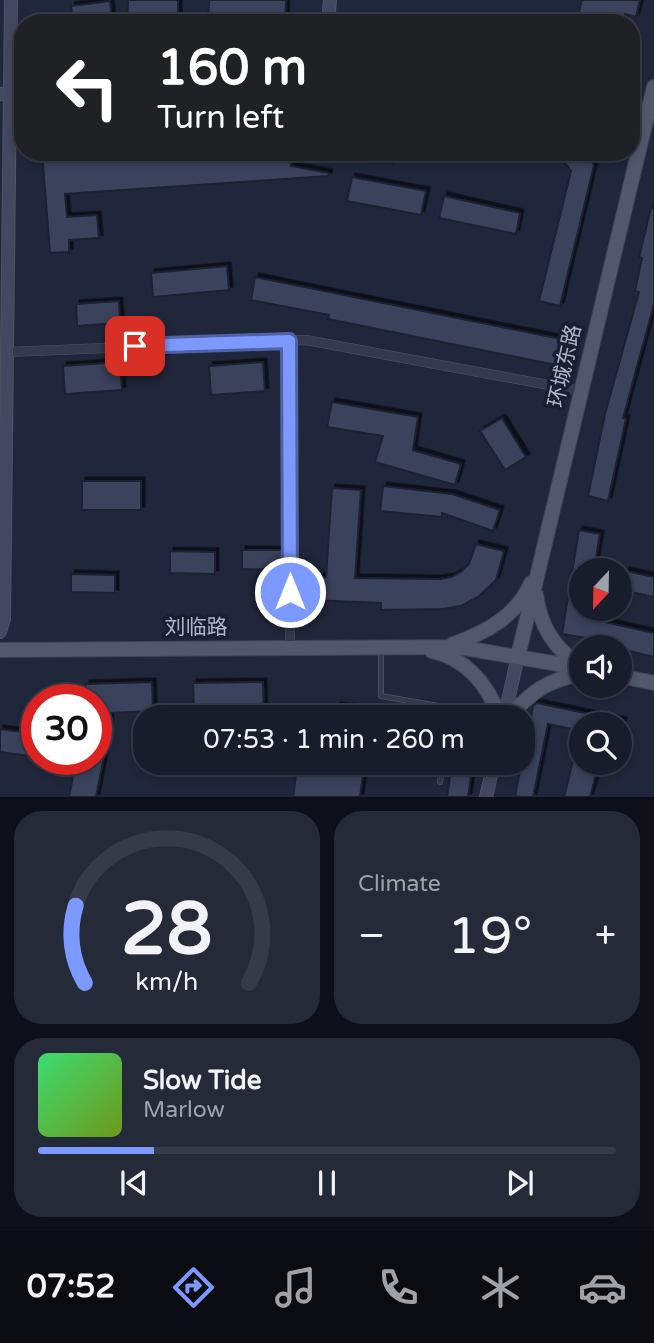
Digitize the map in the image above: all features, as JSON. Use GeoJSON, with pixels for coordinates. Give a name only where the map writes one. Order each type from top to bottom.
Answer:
{"type":"FeatureCollection","features":[{"type":"Feature","properties":{"kind":"main road"},"geometry":{"type":"LineString","coordinates":[[0,632],[4,619],[11,0]]}},
{"type":"Feature","properties":{"kind":"main road","name":"环城东路"},"geometry":{"type":"LineString","coordinates":[[640,154],[654,87]]}},
{"type":"Feature","properties":{"kind":"main road","name":"环城东路"},"geometry":{"type":"LineString","coordinates":[[518,656],[638,161]]}},
{"type":"Feature","properties":{"kind":"main road"},"geometry":{"type":"LineString","coordinates":[[413,647],[447,646],[479,635],[507,616],[528,590],[541,559]]}},
{"type":"Feature","properties":{"kind":"main road"},"geometry":{"type":"LineString","coordinates":[[541,559],[535,587],[539,615],[551,640],[569,656]]}},
{"type":"Feature","properties":{"kind":"main road"},"geometry":{"type":"LineString","coordinates":[[413,647],[444,654],[471,670],[497,705]]}},
{"type":"Feature","properties":{"kind":"main road","name":"刘临路"},"geometry":{"type":"LineString","coordinates":[[0,650],[459,647],[569,664]]}},
{"type":"Feature","properties":{"kind":"main road"},"geometry":{"type":"LineString","coordinates":[[507,705],[518,656]]}},
{"type":"Feature","properties":{"kind":"main road"},"geometry":{"type":"LineString","coordinates":[[518,705],[528,696],[560,678],[569,676]]}},
{"type":"Feature","properties":{"kind":"main road"},"geometry":{"type":"LineString","coordinates":[[632,678],[654,683]]}},
{"type":"Feature","properties":{"kind":"main road"},"geometry":{"type":"LineString","coordinates":[[486,797],[491,775]]}},
{"type":"Feature","properties":{"kind":"street"},"geometry":{"type":"LineString","coordinates":[[7,352],[306,340],[581,391]]}},
{"type":"Feature","properties":{"kind":"street"},"geometry":{"type":"LineString","coordinates":[[289,341],[290,648]]}},
{"type":"Feature","properties":{"kind":"lane"},"geometry":{"type":"LineString","coordinates":[[381,647],[381,696],[433,705]]}},
{"type":"Feature","properties":{"kind":"lane"},"geometry":{"type":"LineString","coordinates":[[440,782],[441,775]]}},
{"type":"Feature","properties":{"kind":"building"},"geometry":{"type":"Polygon","coordinates":[[[128,0],[178,0],[178,14],[127,14],[128,0]]]}},
{"type":"Feature","properties":{"kind":"building"},"geometry":{"type":"Polygon","coordinates":[[[209,0],[286,0],[285,14],[208,14],[209,0]]]}},
{"type":"Feature","properties":{"kind":"building"},"geometry":{"type":"Polygon","coordinates":[[[582,0],[640,0],[637,14],[578,14],[582,0]]]}},
{"type":"Feature","properties":{"kind":"building"},"geometry":{"type":"Polygon","coordinates":[[[110,1],[111,14],[72,14],[71,6],[110,1]]]}},
{"type":"Feature","properties":{"kind":"building"},"geometry":{"type":"Polygon","coordinates":[[[43,161],[292,161],[291,166],[329,173],[328,176],[65,194],[67,217],[97,215],[99,238],[69,240],[69,252],[50,253],[43,161]]]}},
{"type":"Feature","properties":{"kind":"building"},"geometry":{"type":"Polygon","coordinates":[[[356,161],[393,161],[393,164],[356,161]]]}},
{"type":"Feature","properties":{"kind":"building"},"geometry":{"type":"Polygon","coordinates":[[[564,161],[591,161],[594,165],[560,306],[539,301],[571,171],[564,161]]]}},
{"type":"Feature","properties":{"kind":"building"},"geometry":{"type":"Polygon","coordinates":[[[352,177],[426,191],[421,215],[347,201],[352,177]]]}},
{"type":"Feature","properties":{"kind":"building"},"geometry":{"type":"Polygon","coordinates":[[[444,196],[520,213],[516,234],[439,218],[444,196]]]}},
{"type":"Feature","properties":{"kind":"building"},"geometry":{"type":"Polygon","coordinates":[[[651,208],[654,208],[654,304],[623,418],[626,419],[608,501],[588,496],[605,414],[639,292],[635,291],[642,258],[639,257],[651,208]]]}},
{"type":"Feature","properties":{"kind":"building"},"geometry":{"type":"Polygon","coordinates":[[[227,266],[229,290],[153,297],[151,273],[227,266]]]}},
{"type":"Feature","properties":{"kind":"building"},"geometry":{"type":"Polygon","coordinates":[[[255,277],[561,339],[556,365],[328,319],[329,315],[251,300],[255,277]]]}},
{"type":"Feature","properties":{"kind":"building"},"geometry":{"type":"Polygon","coordinates":[[[119,301],[120,323],[77,326],[76,304],[119,301]]]}},
{"type":"Feature","properties":{"kind":"building"},"geometry":{"type":"Polygon","coordinates":[[[120,362],[122,390],[65,394],[63,366],[120,362]]]}},
{"type":"Feature","properties":{"kind":"building"},"geometry":{"type":"Polygon","coordinates":[[[263,362],[265,391],[211,395],[209,366],[263,362]]]}},
{"type":"Feature","properties":{"kind":"building"},"geometry":{"type":"Polygon","coordinates":[[[332,402],[418,417],[413,450],[461,464],[455,485],[375,462],[383,436],[327,427],[332,402]]]}},
{"type":"Feature","properties":{"kind":"building"},"geometry":{"type":"Polygon","coordinates":[[[502,418],[526,457],[505,470],[480,431],[502,418]]]}},
{"type":"Feature","properties":{"kind":"building"},"geometry":{"type":"Polygon","coordinates":[[[82,481],[141,481],[141,510],[82,510],[82,481]]]}},
{"type":"Feature","properties":{"kind":"building"},"geometry":{"type":"Polygon","coordinates":[[[383,486],[452,494],[500,510],[493,531],[442,513],[442,517],[380,511],[383,486]]]}},
{"type":"Feature","properties":{"kind":"building"},"geometry":{"type":"Polygon","coordinates":[[[332,488],[361,490],[355,578],[451,577],[469,564],[476,544],[504,551],[496,580],[479,596],[461,606],[443,609],[381,610],[381,603],[311,600],[313,577],[326,577],[332,488]]]}},
{"type":"Feature","properties":{"kind":"building"},"geometry":{"type":"Polygon","coordinates":[[[579,530],[600,534],[596,558],[574,558],[579,530]]]}},
{"type":"Feature","properties":{"kind":"building"},"geometry":{"type":"Polygon","coordinates":[[[242,550],[283,550],[283,570],[242,569],[242,550]]]}},
{"type":"Feature","properties":{"kind":"building"},"geometry":{"type":"Polygon","coordinates":[[[170,551],[215,552],[215,574],[170,573],[170,551]]]}},
{"type":"Feature","properties":{"kind":"building"},"geometry":{"type":"Polygon","coordinates":[[[632,572],[654,577],[654,597],[632,592],[632,572]]]}},
{"type":"Feature","properties":{"kind":"building"},"geometry":{"type":"Polygon","coordinates":[[[71,574],[115,575],[115,593],[71,592],[71,574]]]}},
{"type":"Feature","properties":{"kind":"building"},"geometry":{"type":"Polygon","coordinates":[[[569,591],[569,621],[600,621],[654,633],[654,657],[632,652],[632,635],[562,634],[569,591]]]}},
{"type":"Feature","properties":{"kind":"building"},"geometry":{"type":"Polygon","coordinates":[[[152,682],[153,705],[133,705],[133,712],[112,713],[112,684],[86,684],[152,682]]]}},
{"type":"Feature","properties":{"kind":"building"},"geometry":{"type":"Polygon","coordinates":[[[263,682],[264,705],[194,705],[193,683],[263,682]]]}},
{"type":"Feature","properties":{"kind":"building"},"geometry":{"type":"Polygon","coordinates":[[[537,703],[580,712],[569,712],[569,728],[548,724],[533,797],[515,796],[519,775],[535,775],[534,705],[537,703]]]}},
{"type":"Feature","properties":{"kind":"building"},"geometry":{"type":"Polygon","coordinates":[[[0,729],[21,732],[21,755],[0,752],[0,729]]]}},
{"type":"Feature","properties":{"kind":"building"},"geometry":{"type":"Polygon","coordinates":[[[73,775],[100,775],[96,797],[69,797],[73,775]]]}},
{"type":"Feature","properties":{"kind":"building"},"geometry":{"type":"Polygon","coordinates":[[[296,775],[363,775],[360,797],[293,797],[296,775]]]}},
{"type":"Feature","properties":{"kind":"building"},"geometry":{"type":"Polygon","coordinates":[[[450,775],[471,775],[468,797],[447,797],[450,775]]]}},
{"type":"Feature","properties":{"kind":"building"},"geometry":{"type":"Polygon","coordinates":[[[569,775],[596,775],[590,797],[564,797],[569,775]]]}},
{"type":"Feature","properties":{"kind":"route"},"geometry":{"type":"LineString","coordinates":[[135,346],[289,341],[290,592]]}}]}
